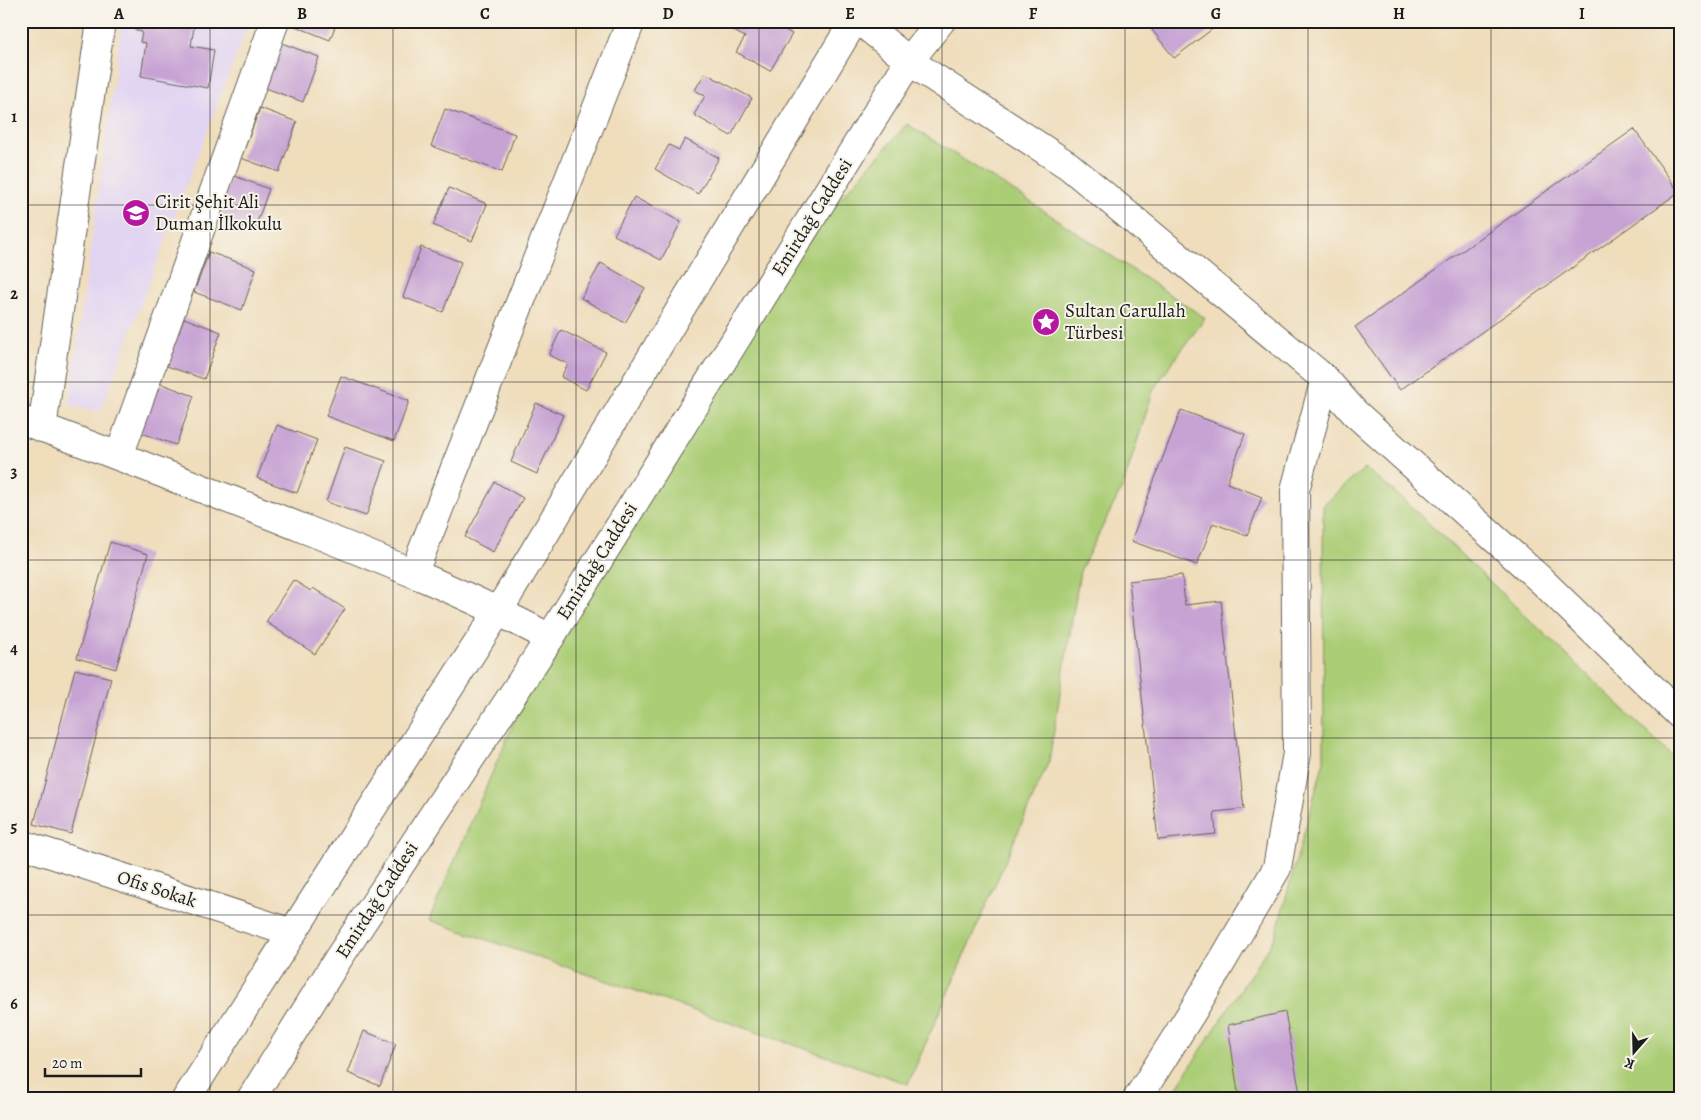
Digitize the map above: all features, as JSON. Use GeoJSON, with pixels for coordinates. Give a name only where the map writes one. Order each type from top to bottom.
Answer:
{"type":"FeatureCollection","features":[{"type":"Feature","properties":{"kind":"street"},"geometry":{"type":"LineString","coordinates":[[101,21],[32,424],[119,456],[414,572],[499,610],[550,638]]}},
{"type":"Feature","properties":{"kind":"street"},"geometry":{"type":"LineString","coordinates":[[119,456],[275,21]]}},
{"type":"Feature","properties":{"kind":"street"},"geometry":{"type":"LineString","coordinates":[[414,572],[631,21]]}},
{"type":"Feature","properties":{"kind":"street"},"geometry":{"type":"LineString","coordinates":[[186,1099],[499,610],[854,21]]}},
{"type":"Feature","properties":{"kind":"street"},"geometry":{"type":"LineString","coordinates":[[860,21],[909,61],[1068,166],[1325,380],[1355,413],[1542,581],[1680,715]]}},
{"type":"Feature","properties":{"kind":"street","name":"Emirdağ Caddesi"},"geometry":{"type":"LineString","coordinates":[[251,1099],[338,959],[550,638],[909,61],[941,21]]}},
{"type":"Feature","properties":{"kind":"street"},"geometry":{"type":"LineString","coordinates":[[1137,1099],[1194,1009],[1277,868],[1297,753],[1295,490],[1325,380]]}},
{"type":"Feature","properties":{"kind":"street","name":"Ofis Sokak"},"geometry":{"type":"LineString","coordinates":[[21,844],[292,933]]}},
{"type":"Feature","properties":{"kind":"shaded area","name":"Cirit Şehit Ali Duman İlkokulu"},"geometry":{"type":"Polygon","coordinates":[[[122,21],[249,21],[100,412],[69,405],[122,21]]]}},
{"type":"Feature","properties":{"kind":"green space"},"geometry":{"type":"Polygon","coordinates":[[[907,124],[1026,199],[1205,318],[1154,388],[1123,486],[1080,571],[1049,761],[908,1084],[429,920],[550,638],[781,265],[907,124]]]}},
{"type":"Feature","properties":{"kind":"green space"},"geometry":{"type":"Polygon","coordinates":[[[1365,468],[1404,500],[1680,763],[1680,1099],[1169,1099],[1275,937],[1324,761],[1323,505],[1365,468]]]}},
{"type":"Feature","properties":{"kind":"building"},"geometry":{"type":"Polygon","coordinates":[[[21,21],[26,21],[22,46],[21,45],[21,21]]]}},
{"type":"Feature","properties":{"kind":"building"},"geometry":{"type":"Polygon","coordinates":[[[137,21],[195,21],[191,46],[214,50],[208,88],[141,76],[146,43],[140,42],[142,32],[135,30],[137,21]]]}},
{"type":"Feature","properties":{"kind":"building"},"geometry":{"type":"Polygon","coordinates":[[[291,21],[337,21],[330,40],[290,24],[291,21]]]}},
{"type":"Feature","properties":{"kind":"building"},"geometry":{"type":"Polygon","coordinates":[[[737,21],[770,21],[792,34],[770,71],[736,52],[745,37],[732,30],[737,21]]]}},
{"type":"Feature","properties":{"kind":"building"},"geometry":{"type":"Polygon","coordinates":[[[1145,21],[1223,21],[1174,58],[1145,21]]]}},
{"type":"Feature","properties":{"kind":"building"},"geometry":{"type":"Polygon","coordinates":[[[279,42],[319,57],[303,102],[263,87],[279,42]]]}},
{"type":"Feature","properties":{"kind":"building"},"geometry":{"type":"Polygon","coordinates":[[[705,73],[752,98],[731,136],[694,115],[705,96],[695,90],[705,73]]]}},
{"type":"Feature","properties":{"kind":"building"},"geometry":{"type":"Polygon","coordinates":[[[260,108],[297,122],[279,172],[241,158],[260,108]]]}},
{"type":"Feature","properties":{"kind":"building"},"geometry":{"type":"Polygon","coordinates":[[[445,109],[515,134],[502,172],[431,146],[445,109]]]}},
{"type":"Feature","properties":{"kind":"building"},"geometry":{"type":"Polygon","coordinates":[[[1634,129],[1679,192],[1400,390],[1355,327],[1634,129]]]}},
{"type":"Feature","properties":{"kind":"building"},"geometry":{"type":"Polygon","coordinates":[[[685,139],[719,158],[698,194],[655,169],[669,145],[679,150],[685,139]]]}},
{"type":"Feature","properties":{"kind":"building"},"geometry":{"type":"Polygon","coordinates":[[[232,175],[269,189],[254,231],[217,218],[232,175]]]}},
{"type":"Feature","properties":{"kind":"building"},"geometry":{"type":"Polygon","coordinates":[[[449,188],[487,204],[472,241],[433,225],[449,188]]]}},
{"type":"Feature","properties":{"kind":"building"},"geometry":{"type":"Polygon","coordinates":[[[634,197],[681,222],[661,260],[614,235],[634,197]]]}},
{"type":"Feature","properties":{"kind":"building"},"geometry":{"type":"Polygon","coordinates":[[[421,247],[461,262],[443,312],[403,297],[421,247]]]}},
{"type":"Feature","properties":{"kind":"building"},"geometry":{"type":"Polygon","coordinates":[[[209,252],[256,269],[242,310],[194,292],[209,252]]]}},
{"type":"Feature","properties":{"kind":"building"},"geometry":{"type":"Polygon","coordinates":[[[601,263],[645,288],[625,323],[581,298],[601,263]]]}},
{"type":"Feature","properties":{"kind":"building"},"geometry":{"type":"Polygon","coordinates":[[[181,317],[221,332],[204,379],[164,365],[181,317]]]}},
{"type":"Feature","properties":{"kind":"building"},"geometry":{"type":"Polygon","coordinates":[[[561,330],[606,352],[586,390],[561,377],[568,364],[549,355],[561,330]]]}},
{"type":"Feature","properties":{"kind":"building"},"geometry":{"type":"Polygon","coordinates":[[[341,376],[409,401],[394,441],[326,416],[341,376]]]}},
{"type":"Feature","properties":{"kind":"building"},"geometry":{"type":"Polygon","coordinates":[[[151,380],[194,396],[176,445],[133,430],[151,380]]]}},
{"type":"Feature","properties":{"kind":"building"},"geometry":{"type":"Polygon","coordinates":[[[536,403],[563,415],[537,474],[511,462],[536,403]]]}},
{"type":"Feature","properties":{"kind":"building"},"geometry":{"type":"Polygon","coordinates":[[[1181,410],[1245,434],[1227,483],[1262,497],[1247,536],[1213,523],[1197,565],[1131,541],[1181,410]]]}},
{"type":"Feature","properties":{"kind":"building"},"geometry":{"type":"Polygon","coordinates":[[[277,425],[317,440],[297,493],[257,478],[277,425]]]}},
{"type":"Feature","properties":{"kind":"building"},"geometry":{"type":"Polygon","coordinates":[[[345,447],[386,461],[366,516],[326,502],[345,447]]]}},
{"type":"Feature","properties":{"kind":"building"},"geometry":{"type":"Polygon","coordinates":[[[495,482],[523,498],[493,552],[465,537],[495,482]]]}},
{"type":"Feature","properties":{"kind":"building"},"geometry":{"type":"Polygon","coordinates":[[[110,542],[148,554],[116,669],[77,658],[110,542]]]}},
{"type":"Feature","properties":{"kind":"building"},"geometry":{"type":"Polygon","coordinates":[[[1182,575],[1185,605],[1221,601],[1244,809],[1214,812],[1216,834],[1158,840],[1129,581],[1182,575]]]}},
{"type":"Feature","properties":{"kind":"building"},"geometry":{"type":"Polygon","coordinates":[[[293,580],[311,591],[313,588],[345,609],[315,654],[266,622],[293,580]]]}},
{"type":"Feature","properties":{"kind":"building"},"geometry":{"type":"Polygon","coordinates":[[[75,669],[111,678],[71,834],[34,824],[75,669]]]}},
{"type":"Feature","properties":{"kind":"building"},"geometry":{"type":"Polygon","coordinates":[[[1285,1012],[1301,1099],[1239,1099],[1228,1025],[1285,1012]]]}},
{"type":"Feature","properties":{"kind":"building"},"geometry":{"type":"Polygon","coordinates":[[[364,1031],[396,1044],[380,1086],[348,1073],[364,1031]]]}},
{"type":"Feature","properties":{"kind":"place","name":"Cirit Şehit Ali Duman İlkokulu"},"geometry":{"type":"Point","coordinates":[136,213]}},
{"type":"Feature","properties":{"kind":"place","name":"Sultan Carullah Türbesi"},"geometry":{"type":"Point","coordinates":[1046,322]}}]}
